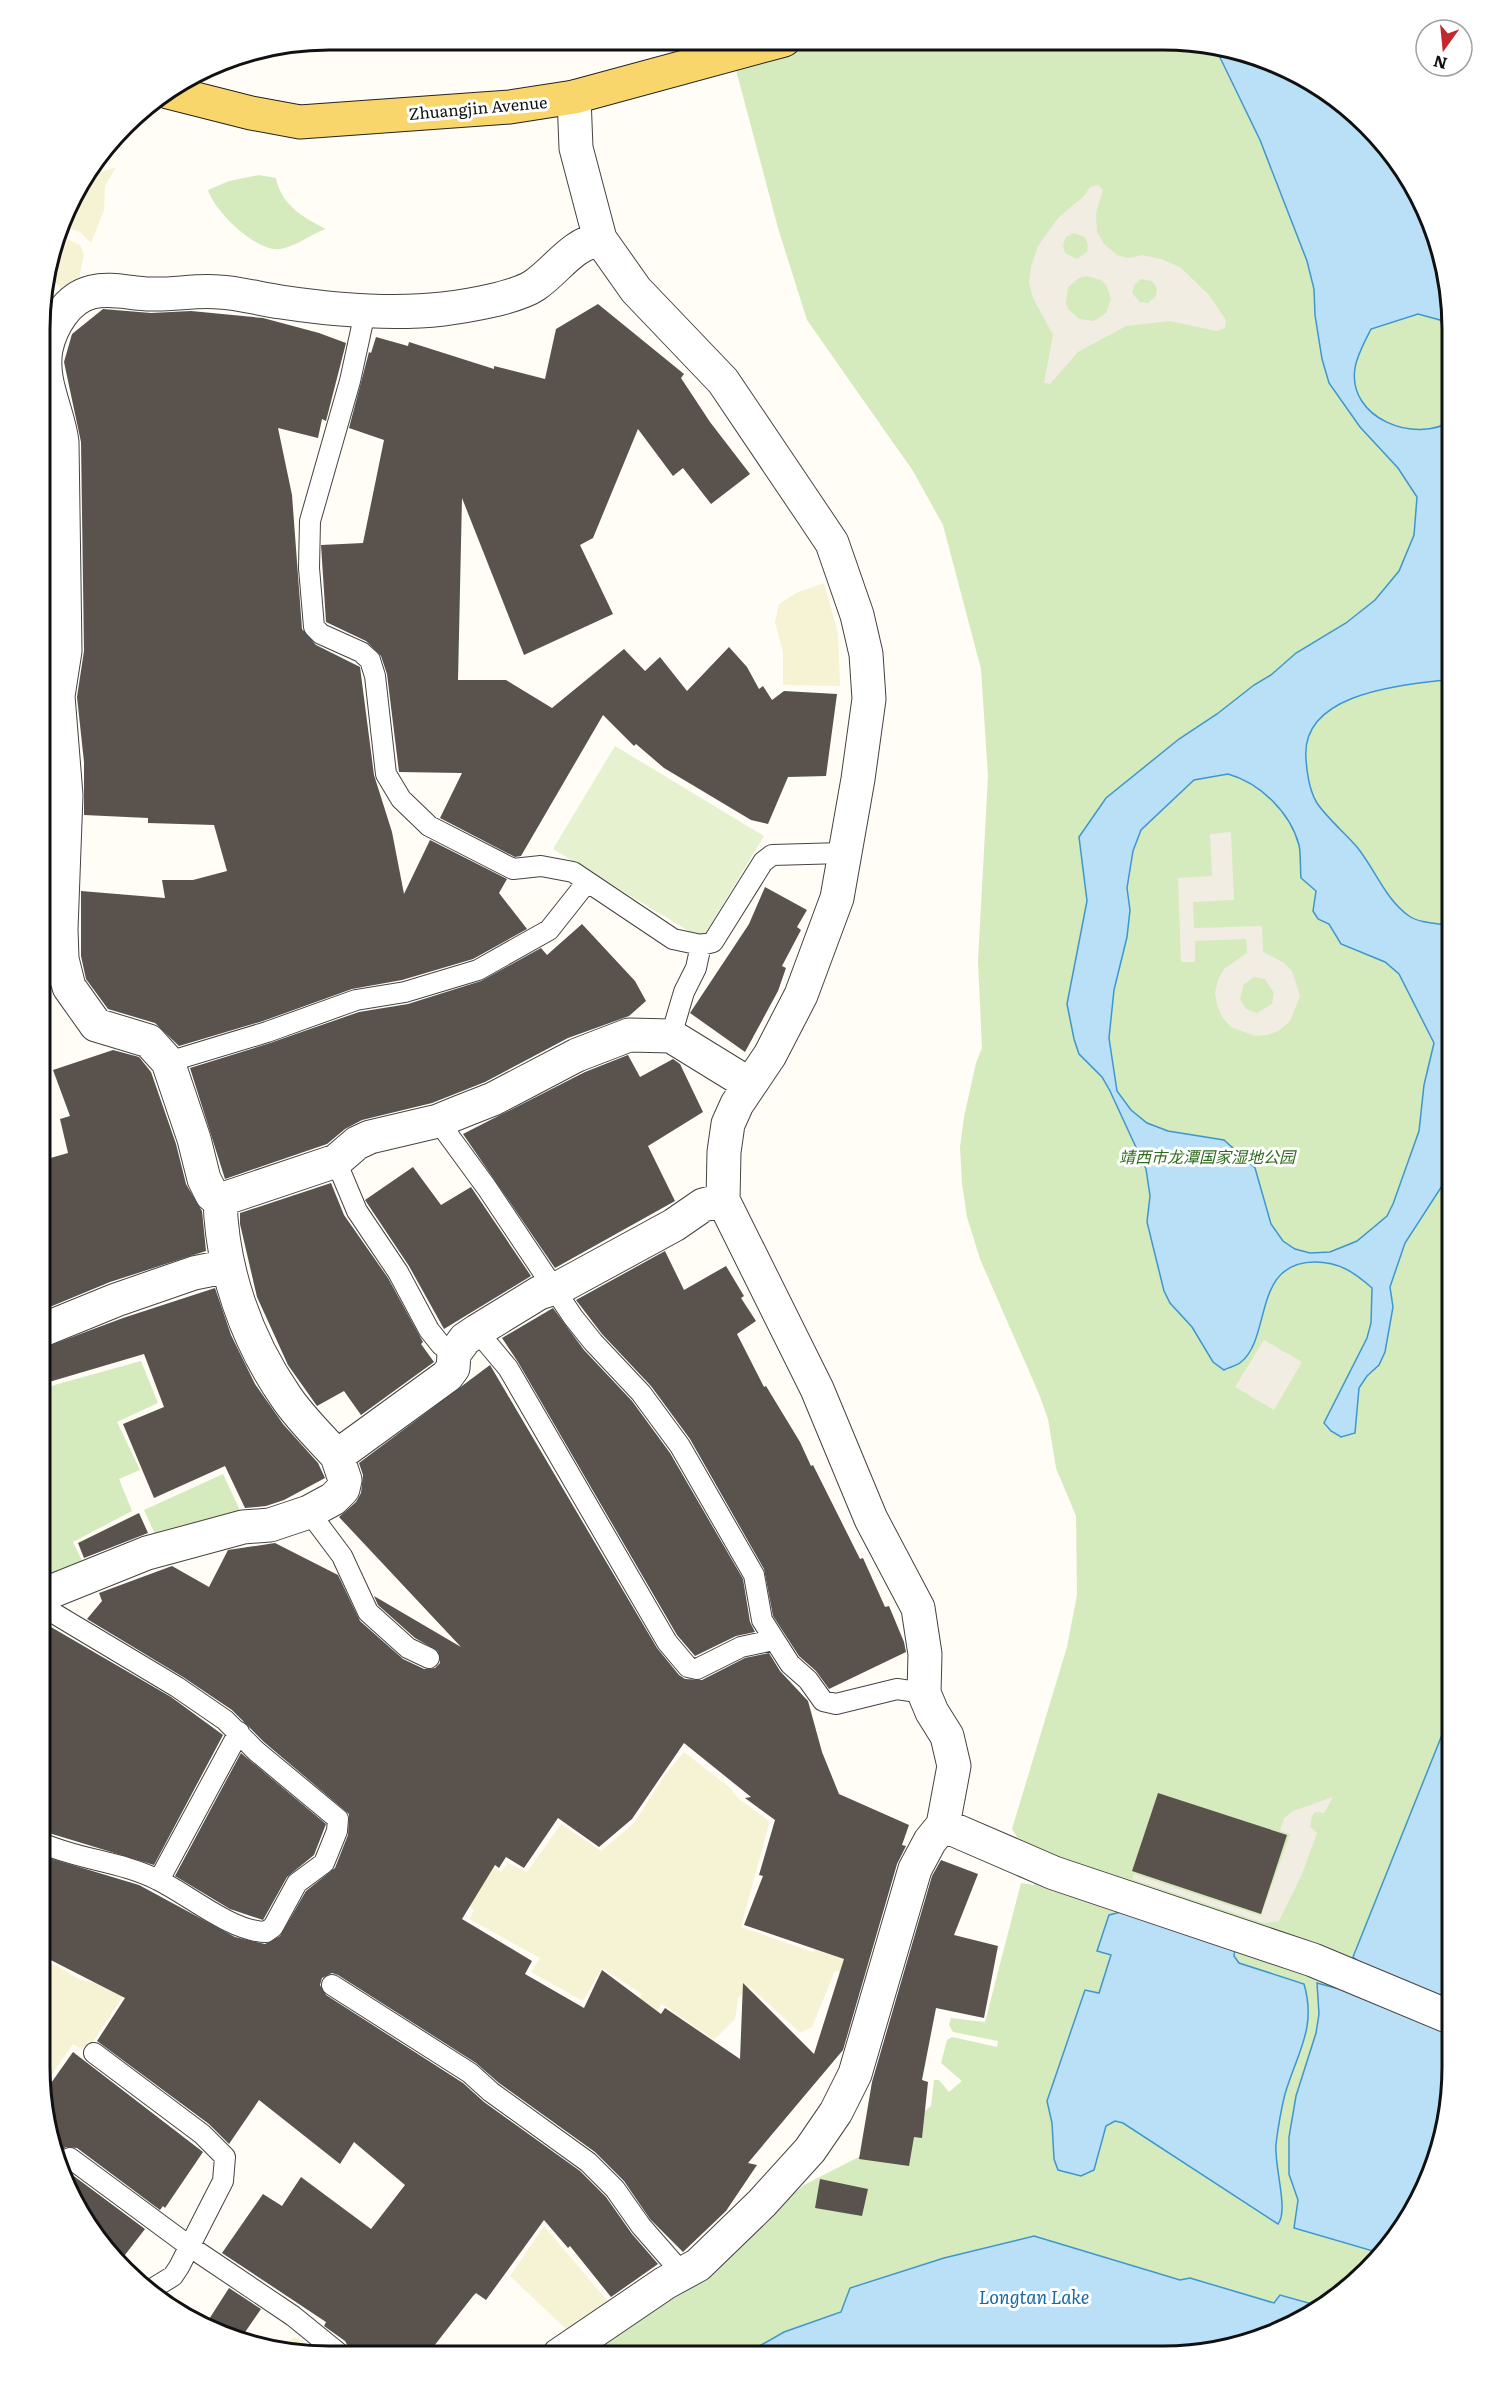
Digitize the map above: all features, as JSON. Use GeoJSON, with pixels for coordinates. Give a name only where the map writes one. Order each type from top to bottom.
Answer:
{"type":"FeatureCollection","features":[{"type":"Feature","properties":{"kind":"main road","name":"Zhuangjin Avenue"},"geometry":{"type":"LineString","coordinates":[[176,94],[251,113],[300,122],[510,107],[574,97],[747,50]]}},
{"type":"Feature","properties":{"kind":"street"},"geometry":{"type":"LineString","coordinates":[[572,2346],[665,2283],[683,2274],[714,2250],[790,2173],[810,2150],[836,2112],[855,2074],[915,1869],[930,1841],[943,1825],[954,1766],[947,1736],[932,1712],[924,1693],[925,1654],[918,1608],[871,1519],[817,1389],[723,1200],[724,1152],[728,1124],[749,1084],[770,1055],[801,995],[837,898],[843,853],[858,779],[869,699],[866,654],[857,615],[832,543],[723,381],[636,290],[600,239],[576,148],[574,97]]}},
{"type":"Feature","properties":{"kind":"street"},"geometry":{"type":"LineString","coordinates":[[50,340],[60,316],[69,306],[91,292],[116,290],[149,294],[220,292],[365,312],[444,309],[513,294],[534,286],[573,249],[600,239]]}},
{"type":"Feature","properties":{"kind":"street"},"geometry":{"type":"LineString","coordinates":[[50,396],[60,423],[64,492],[65,651],[50,705],[66,795],[62,959],[69,987],[96,1025],[149,1041],[168,1062],[194,1139],[204,1179],[212,1195],[220,1200]]}},
{"type":"Feature","properties":{"kind":"street"},"geometry":{"type":"LineString","coordinates":[[220,1200],[336,1161],[357,1143],[370,1137],[438,1121],[493,1099],[605,1042],[629,1035],[671,1036],[749,1084]]}},
{"type":"Feature","properties":{"kind":"street"},"geometry":{"type":"LineString","coordinates":[[50,1592],[147,1553],[225,1532],[270,1525],[309,1512],[333,1499],[343,1489],[345,1480],[338,1456],[286,1398],[261,1356],[243,1316],[223,1243],[220,1200]]}},
{"type":"Feature","properties":{"kind":"street"},"geometry":{"type":"LineString","coordinates":[[338,1456],[447,1376],[453,1368],[454,1354],[465,1339],[477,1331],[539,1293],[562,1286],[674,1225],[703,1205],[723,1200]]}},
{"type":"Feature","properties":{"kind":"street"},"geometry":{"type":"LineString","coordinates":[[50,1327],[116,1300],[194,1273],[228,1266]]}},
{"type":"Feature","properties":{"kind":"street"},"geometry":{"type":"LineString","coordinates":[[943,1825],[1054,1873],[1313,1960],[1442,2014]]}},
{"type":"Feature","properties":{"kind":"lane"},"geometry":{"type":"LineString","coordinates":[[365,312],[350,381],[310,521],[309,568],[314,627],[321,634],[361,652],[370,660],[375,676],[386,774],[413,812],[452,839],[513,869],[556,867],[573,872],[673,939],[701,945],[713,942],[763,862],[772,855],[843,853]]}},
{"type":"Feature","properties":{"kind":"lane"},"geometry":{"type":"LineString","coordinates":[[168,1062],[267,1032],[356,1000],[405,992],[478,970],[549,930],[587,882]]}},
{"type":"Feature","properties":{"kind":"lane"},"geometry":{"type":"LineString","coordinates":[[671,1036],[684,992],[696,968],[701,945]]}},
{"type":"Feature","properties":{"kind":"lane"},"geometry":{"type":"LineString","coordinates":[[50,972],[69,987]]}},
{"type":"Feature","properties":{"kind":"lane"},"geometry":{"type":"LineString","coordinates":[[438,1121],[482,1179],[553,1288],[593,1342],[641,1393],[680,1446],[754,1575],[762,1620],[773,1640],[823,1701],[836,1704],[897,1689],[924,1693]]}},
{"type":"Feature","properties":{"kind":"lane"},"geometry":{"type":"LineString","coordinates":[[336,1161],[357,1211],[398,1272],[429,1330],[441,1345],[454,1354]]}},
{"type":"Feature","properties":{"kind":"lane"},"geometry":{"type":"LineString","coordinates":[[477,1331],[492,1353],[508,1368],[667,1642],[680,1659],[688,1667],[697,1669],[741,1647],[773,1640]]}},
{"type":"Feature","properties":{"kind":"lane"},"geometry":{"type":"LineString","coordinates":[[309,1512],[342,1557],[368,1612],[408,1648],[429,1658]]}},
{"type":"Feature","properties":{"kind":"lane"},"geometry":{"type":"LineString","coordinates":[[50,1611],[177,1687],[239,1732],[256,1750],[338,1820],[337,1831],[324,1863],[297,1882],[273,1927],[266,1932],[245,1929],[139,1871],[75,1856],[50,1846]]}},
{"type":"Feature","properties":{"kind":"lane"},"geometry":{"type":"LineString","coordinates":[[159,1880],[239,1732]]}},
{"type":"Feature","properties":{"kind":"lane"},"geometry":{"type":"LineString","coordinates":[[332,1985],[460,2066],[588,2162],[615,2189],[641,2226],[683,2274]]}},
{"type":"Feature","properties":{"kind":"lane"},"geometry":{"type":"LineString","coordinates":[[94,2053],[202,2134],[225,2157],[223,2181],[173,2276],[155,2287]]}},
{"type":"Feature","properties":{"kind":"lane"},"geometry":{"type":"LineString","coordinates":[[70,2158],[189,2246],[293,2316],[330,2346]]}},
{"type":"Feature","properties":{"kind":"shaded area"},"geometry":{"type":"Polygon","coordinates":[[[116,167],[105,186],[104,210],[91,243],[80,232],[68,228],[96,174],[116,167]]]}},
{"type":"Feature","properties":{"kind":"shaded area"},"geometry":{"type":"Polygon","coordinates":[[[1098,185],[1103,190],[1096,213],[1097,232],[1104,244],[1117,255],[1128,258],[1142,255],[1161,259],[1180,267],[1209,295],[1226,320],[1225,328],[1216,331],[1170,321],[1126,326],[1078,352],[1050,384],[1044,383],[1053,335],[1033,298],[1029,283],[1031,267],[1038,246],[1058,218],[1084,196],[1090,187],[1098,185]],[[1074,233],[1066,237],[1063,245],[1065,253],[1077,259],[1087,252],[1088,245],[1085,237],[1074,233]],[[1087,276],[1079,278],[1068,287],[1066,303],[1068,309],[1079,319],[1094,321],[1106,313],[1111,299],[1106,285],[1101,280],[1087,276]],[[1141,279],[1134,285],[1132,293],[1140,302],[1148,303],[1156,296],[1157,288],[1152,281],[1141,279]]]}},
{"type":"Feature","properties":{"kind":"shaded area"},"geometry":{"type":"Polygon","coordinates":[[[64,238],[80,245],[84,254],[78,284],[62,295],[59,286],[54,281],[64,238]]]}},
{"type":"Feature","properties":{"kind":"shaded area"},"geometry":{"type":"Polygon","coordinates":[[[824,583],[838,633],[840,686],[783,685],[783,653],[775,622],[779,604],[796,593],[824,583]]]}},
{"type":"Feature","properties":{"kind":"shaded area"},"geometry":{"type":"Polygon","coordinates":[[[1231,832],[1234,900],[1193,902],[1194,928],[1262,926],[1263,952],[1283,962],[1292,971],[1300,996],[1290,1021],[1280,1030],[1268,1035],[1255,1036],[1231,1027],[1222,1017],[1217,1005],[1215,993],[1218,980],[1224,969],[1247,953],[1246,939],[1195,941],[1195,962],[1181,962],[1178,878],[1212,876],[1210,834],[1231,832]],[[1254,977],[1244,984],[1240,999],[1246,1009],[1257,1013],[1272,1004],[1274,993],[1265,979],[1254,977]]]}},
{"type":"Feature","properties":{"kind":"shaded area"},"geometry":{"type":"Polygon","coordinates":[[[1264,1340],[1302,1362],[1274,1410],[1235,1387],[1264,1340]]]}},
{"type":"Feature","properties":{"kind":"shaded area"},"geometry":{"type":"Polygon","coordinates":[[[684,1752],[728,1786],[739,1799],[767,1819],[769,1824],[741,1927],[813,1952],[816,1946],[868,1963],[869,1981],[835,1971],[812,2027],[800,2033],[750,1987],[738,1998],[735,2019],[714,2040],[662,2004],[630,2048],[625,2023],[642,1994],[602,1968],[583,2001],[531,1972],[540,1958],[469,1919],[474,1910],[416,1874],[482,1861],[501,1872],[508,1863],[527,1872],[561,1824],[601,1851],[634,1823],[664,1776],[684,1752]]]}},
{"type":"Feature","properties":{"kind":"shaded area"},"geometry":{"type":"Polygon","coordinates":[[[1333,1797],[1324,1813],[1315,1812],[1312,1816],[1310,1827],[1317,1833],[1302,1874],[1279,1921],[1264,1923],[1132,1879],[1134,1874],[1261,1916],[1290,1834],[1280,1831],[1284,1818],[1293,1811],[1333,1797]]]}},
{"type":"Feature","properties":{"kind":"shaded area"},"geometry":{"type":"Polygon","coordinates":[[[50,1962],[81,1980],[128,1989],[86,2052],[73,2044],[50,2077],[50,1962]]]}},
{"type":"Feature","properties":{"kind":"shaded area"},"geometry":{"type":"Polygon","coordinates":[[[544,2226],[612,2306],[568,2331],[510,2276],[544,2226]]]}},
{"type":"Feature","properties":{"kind":"shaded area"},"geometry":{"type":"Polygon","coordinates":[[[294,2337],[310,2346],[292,2344],[287,2343],[294,2337]]]}},
{"type":"Feature","properties":{"kind":"green space","name":"靖西市龙潭国家湿地公园"},"geometry":{"type":"Polygon","coordinates":[[[731,50],[1182,50],[1236,59],[1271,71],[1319,96],[1348,119],[1373,144],[1396,173],[1421,221],[1437,274],[1442,310],[1442,2086],[1433,2140],[1421,2175],[1396,2223],[1373,2252],[1348,2277],[1319,2300],[1271,2325],[1218,2341],[1182,2346],[571,2346],[738,2237],[804,2185],[882,2145],[931,2106],[934,2080],[939,2080],[949,2092],[962,2081],[941,2063],[947,2040],[952,2037],[997,2047],[998,2041],[953,2032],[949,2025],[951,2018],[985,2022],[1021,1883],[1034,1885],[1037,1871],[1012,1829],[1067,1647],[1077,1595],[1076,1516],[1056,1468],[1048,1419],[1039,1394],[980,1259],[967,1217],[962,1184],[960,1147],[964,1117],[976,1063],[982,1048],[978,961],[988,776],[981,669],[943,525],[913,471],[807,320],[778,228],[731,50]]]}},
{"type":"Feature","properties":{"kind":"green space"},"geometry":{"type":"Polygon","coordinates":[[[259,175],[276,178],[288,203],[302,215],[326,229],[280,249],[259,244],[248,237],[227,219],[208,190],[229,181],[259,175]]]}},
{"type":"Feature","properties":{"kind":"green space"},"geometry":{"type":"Polygon","coordinates":[[[615,746],[764,836],[702,939],[553,849],[615,746]]]}},
{"type":"Feature","properties":{"kind":"green space"},"geometry":{"type":"Polygon","coordinates":[[[141,1361],[158,1403],[117,1422],[140,1470],[119,1479],[132,1511],[73,1542],[86,1569],[50,1576],[50,1386],[141,1361]]]}},
{"type":"Feature","properties":{"kind":"green space"},"geometry":{"type":"Polygon","coordinates":[[[223,1474],[244,1519],[159,1543],[144,1510],[223,1474]]]}},
{"type":"Feature","properties":{"kind":"water"},"geometry":{"type":"Polygon","coordinates":[[[1219,55],[1271,71],[1319,96],[1348,119],[1373,144],[1396,173],[1421,221],[1433,256],[1442,310],[1442,323],[1440,320],[1418,314],[1371,329],[1359,353],[1355,368],[1355,386],[1362,401],[1372,413],[1387,422],[1403,428],[1421,429],[1442,425],[1442,680],[1384,689],[1337,705],[1320,719],[1309,736],[1306,759],[1309,782],[1317,803],[1357,847],[1393,901],[1414,919],[1442,924],[1442,1186],[1405,1243],[1390,1287],[1393,1307],[1385,1352],[1379,1365],[1367,1376],[1359,1388],[1355,1433],[1341,1437],[1324,1423],[1367,1338],[1371,1323],[1372,1288],[1359,1277],[1339,1266],[1324,1262],[1295,1265],[1281,1274],[1272,1287],[1257,1336],[1250,1351],[1241,1362],[1224,1370],[1213,1362],[1192,1327],[1170,1303],[1164,1291],[1147,1222],[1150,1196],[1146,1169],[1102,1077],[1079,1054],[1067,1004],[1087,901],[1079,837],[1106,798],[1179,739],[1271,675],[1296,653],[1346,623],[1375,600],[1399,571],[1414,535],[1417,497],[1398,468],[1360,427],[1329,383],[1322,359],[1315,315],[1314,289],[1307,261],[1260,140],[1219,55]],[[1228,774],[1194,780],[1141,830],[1133,851],[1127,888],[1130,910],[1127,937],[1114,990],[1109,1038],[1117,1091],[1131,1110],[1147,1123],[1168,1131],[1224,1140],[1255,1168],[1271,1224],[1283,1241],[1295,1249],[1310,1253],[1330,1252],[1357,1241],[1387,1216],[1393,1204],[1419,1131],[1424,1085],[1434,1043],[1399,974],[1385,962],[1341,944],[1329,924],[1318,919],[1313,911],[1316,891],[1301,878],[1299,845],[1295,833],[1281,810],[1251,784],[1228,774]]]}},
{"type":"Feature","properties":{"kind":"water"},"geometry":{"type":"Polygon","coordinates":[[[1442,1735],[1442,1999],[1365,1967],[1353,1957],[1442,1735]]]}},
{"type":"Feature","properties":{"kind":"water"},"geometry":{"type":"Polygon","coordinates":[[[1125,1911],[1235,1949],[1234,1956],[1239,1963],[1304,1984],[1308,2014],[1307,2027],[1285,2094],[1276,2144],[1282,2199],[1281,2217],[1278,2224],[1123,2123],[1115,2121],[1106,2126],[1094,2170],[1081,2176],[1058,2170],[1054,2159],[1052,2123],[1047,2101],[1085,1990],[1099,1993],[1111,1955],[1097,1951],[1109,1915],[1125,1911]]]}},
{"type":"Feature","properties":{"kind":"water"},"geometry":{"type":"Polygon","coordinates":[[[1317,1983],[1339,1989],[1442,2031],[1442,2086],[1437,2122],[1428,2157],[1414,2191],[1396,2223],[1374,2251],[1294,2228],[1298,2200],[1289,2174],[1289,2137],[1296,2096],[1316,2033],[1319,2014],[1317,1983]]]}},
{"type":"Feature","properties":{"kind":"water","name":"Longtan Lake"},"geometry":{"type":"Polygon","coordinates":[[[1034,2236],[1180,2280],[1190,2278],[1274,2303],[1280,2295],[1312,2304],[1287,2318],[1253,2332],[1218,2341],[1182,2346],[760,2346],[784,2332],[841,2312],[850,2288],[944,2258],[1034,2236]]]}},
{"type":"Feature","properties":{"kind":"building"},"geometry":{"type":"Polygon","coordinates":[[[598,304],[684,374],[681,378],[710,422],[750,474],[711,504],[683,468],[673,476],[638,429],[593,538],[580,545],[613,614],[524,655],[462,498],[458,680],[506,680],[552,708],[624,649],[645,671],[660,657],[687,691],[729,647],[747,667],[759,689],[763,686],[772,700],[784,691],[837,694],[826,776],[788,777],[768,824],[751,820],[664,768],[636,744],[634,746],[603,715],[521,856],[515,857],[440,818],[462,773],[399,772],[387,674],[381,656],[366,641],[326,622],[321,545],[363,543],[384,440],[349,428],[369,352],[371,353],[376,337],[408,346],[409,342],[494,369],[494,366],[545,379],[556,329],[598,304]]]}},
{"type":"Feature","properties":{"kind":"building"},"geometry":{"type":"Polygon","coordinates":[[[103,309],[151,313],[191,311],[263,318],[346,343],[326,421],[322,419],[318,438],[278,428],[292,495],[302,629],[316,645],[360,667],[374,775],[392,832],[404,894],[430,840],[507,879],[499,893],[527,929],[473,959],[402,980],[352,989],[263,1021],[179,1046],[155,1023],[108,1009],[86,979],[81,956],[81,891],[165,898],[162,880],[193,880],[227,871],[214,825],[148,823],[148,818],[84,815],[84,762],[77,697],[84,651],[81,442],[64,362],[72,334],[103,309]]]}},
{"type":"Feature","properties":{"kind":"building"},"geometry":{"type":"Polygon","coordinates":[[[765,887],[807,910],[797,927],[801,930],[782,966],[786,968],[778,991],[745,1052],[690,1013],[749,924],[765,887]]]}},
{"type":"Feature","properties":{"kind":"building"},"geometry":{"type":"Polygon","coordinates":[[[582,924],[635,981],[646,1001],[629,1016],[568,1038],[485,1082],[432,1103],[362,1120],[345,1129],[327,1144],[225,1179],[190,1068],[359,1012],[408,1004],[481,981],[541,948],[547,955],[582,924]]]}},
{"type":"Feature","properties":{"kind":"building"},"geometry":{"type":"Polygon","coordinates":[[[113,1050],[139,1057],[151,1072],[176,1144],[186,1184],[202,1211],[206,1251],[110,1282],[50,1307],[50,1158],[68,1153],[60,1119],[70,1116],[53,1070],[113,1050]]]}},
{"type":"Feature","properties":{"kind":"building"},"geometry":{"type":"Polygon","coordinates":[[[628,1055],[640,1077],[673,1059],[680,1064],[703,1112],[648,1146],[675,1201],[555,1268],[463,1134],[585,1072],[628,1055]]]}},
{"type":"Feature","properties":{"kind":"building"},"geometry":{"type":"Polygon","coordinates":[[[413,1167],[441,1205],[471,1187],[531,1276],[444,1329],[409,1266],[365,1200],[413,1167]]]}},
{"type":"Feature","properties":{"kind":"building"},"geometry":{"type":"Polygon","coordinates":[[[331,1183],[344,1215],[388,1278],[423,1342],[421,1344],[434,1362],[361,1415],[344,1391],[317,1406],[288,1365],[257,1297],[240,1224],[240,1213],[331,1183]]]}},
{"type":"Feature","properties":{"kind":"building"},"geometry":{"type":"Polygon","coordinates":[[[665,1251],[684,1290],[726,1266],[744,1296],[741,1298],[756,1321],[737,1334],[764,1387],[766,1386],[800,1442],[811,1466],[813,1465],[860,1559],[863,1558],[885,1607],[889,1606],[906,1652],[829,1689],[816,1671],[799,1656],[773,1616],[764,1569],[690,1439],[651,1386],[602,1334],[576,1300],[665,1251]]]}},
{"type":"Feature","properties":{"kind":"building"},"geometry":{"type":"Polygon","coordinates":[[[215,1288],[231,1335],[255,1384],[283,1424],[318,1463],[325,1478],[284,1500],[266,1506],[245,1508],[225,1466],[154,1498],[123,1424],[164,1407],[144,1354],[50,1382],[50,1345],[123,1318],[215,1288]]]}},
{"type":"Feature","properties":{"kind":"building"},"geometry":{"type":"Polygon","coordinates":[[[553,1308],[584,1350],[632,1401],[670,1453],[743,1579],[750,1622],[755,1632],[736,1636],[695,1656],[677,1635],[502,1338],[553,1308]]]}},
{"type":"Feature","properties":{"kind":"building"},"geometry":{"type":"Polygon","coordinates":[[[490,1365],[657,1648],[679,1675],[685,1679],[702,1680],[745,1658],[769,1653],[780,1671],[808,1701],[822,1752],[839,1794],[909,1825],[902,1845],[906,1846],[897,1864],[843,2050],[748,2163],[757,2165],[726,2211],[683,2252],[650,2219],[624,2181],[595,2152],[499,2083],[476,2063],[338,1975],[332,1973],[322,1978],[320,1985],[326,1995],[463,2083],[484,2102],[580,2171],[606,2197],[632,2234],[658,2264],[611,2297],[570,2246],[568,2248],[544,2220],[486,2300],[476,2293],[434,2346],[348,2346],[345,2341],[324,2326],[326,2322],[222,2253],[263,2194],[282,2206],[301,2177],[371,2229],[405,2185],[354,2142],[340,2164],[259,2100],[229,2144],[209,2124],[97,2041],[125,1998],[50,1960],[50,1858],[139,1885],[235,1937],[265,1944],[280,1936],[306,1891],[335,1868],[348,1835],[349,1814],[264,1742],[232,1710],[183,1677],[87,1619],[102,1601],[99,1593],[172,1566],[209,1587],[228,1550],[275,1543],[338,1575],[360,1621],[403,1659],[424,1669],[435,1668],[440,1663],[438,1651],[415,1638],[378,1605],[374,1596],[461,1647],[339,1517],[356,1502],[361,1493],[363,1475],[359,1463],[490,1365]],[[684,1743],[632,1819],[599,1847],[558,1818],[524,1868],[506,1857],[499,1868],[495,1865],[462,1919],[532,1961],[525,1974],[584,2008],[602,1970],[661,2014],[665,2008],[740,2059],[743,1983],[814,2054],[844,1959],[744,1925],[763,1876],[759,1875],[775,1820],[745,1798],[751,1797],[684,1743]]]}},
{"type":"Feature","properties":{"kind":"building"},"geometry":{"type":"Polygon","coordinates":[[[139,1513],[148,1533],[84,1558],[78,1543],[139,1513]]]}},
{"type":"Feature","properties":{"kind":"building"},"geometry":{"type":"Polygon","coordinates":[[[51,1627],[171,1697],[223,1735],[154,1865],[50,1833],[51,1627]]]}},
{"type":"Feature","properties":{"kind":"building"},"geometry":{"type":"Polygon","coordinates":[[[241,1753],[326,1824],[314,1855],[287,1877],[263,1920],[230,1909],[175,1876],[241,1753]]]}},
{"type":"Feature","properties":{"kind":"building"},"geometry":{"type":"Polygon","coordinates":[[[1158,1793],[1287,1835],[1261,1914],[1132,1871],[1158,1793]]]}},
{"type":"Feature","properties":{"kind":"building"},"geometry":{"type":"Polygon","coordinates":[[[941,1860],[978,1874],[954,1935],[998,1946],[984,2018],[936,2008],[922,2080],[928,2082],[922,2138],[914,2137],[909,2166],[859,2159],[872,2082],[932,1876],[941,1860]]]}},
{"type":"Feature","properties":{"kind":"building"},"geometry":{"type":"Polygon","coordinates":[[[73,2052],[203,2152],[165,2208],[163,2206],[160,2210],[77,2148],[66,2147],[62,2150],[50,2085],[73,2052]]]}},
{"type":"Feature","properties":{"kind":"building"},"geometry":{"type":"Polygon","coordinates":[[[70,2174],[145,2229],[123,2257],[96,2223],[70,2174]]]}},
{"type":"Feature","properties":{"kind":"building"},"geometry":{"type":"Polygon","coordinates":[[[820,2179],[868,2189],[862,2216],[815,2208],[820,2179]]]}},
{"type":"Feature","properties":{"kind":"building"},"geometry":{"type":"Polygon","coordinates":[[[229,2288],[261,2309],[244,2334],[209,2320],[229,2288]]]}}]}
